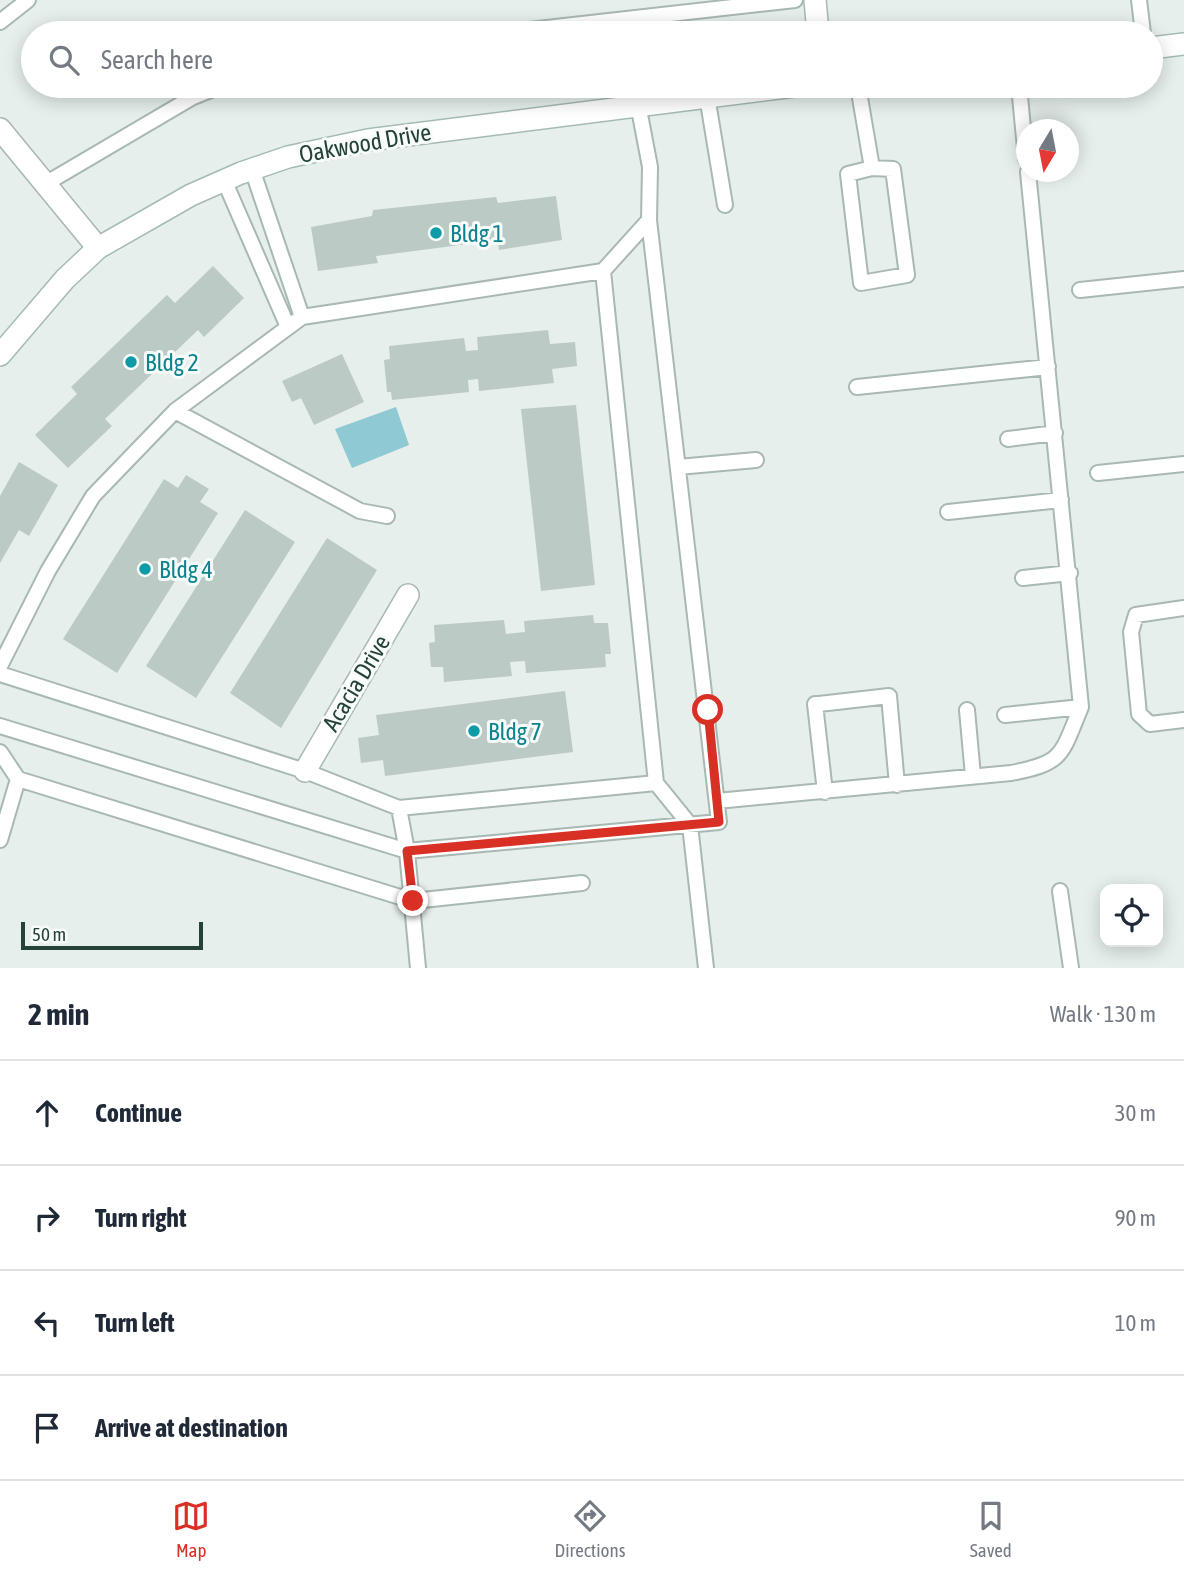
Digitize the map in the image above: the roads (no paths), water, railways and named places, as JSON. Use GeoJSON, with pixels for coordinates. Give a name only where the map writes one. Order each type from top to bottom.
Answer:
{"type":"FeatureCollection","features":[{"type":"Feature","properties":{"kind":"street"},"geometry":{"type":"LineString","coordinates":[[815,0],[817,21]]}},
{"type":"Feature","properties":{"kind":"street"},"geometry":{"type":"LineString","coordinates":[[1163,47],[1184,44]]}},
{"type":"Feature","properties":{"kind":"street","name":"Oakwood Drive"},"geometry":{"type":"LineString","coordinates":[[0,355],[65,279],[98,248],[179,201],[252,169],[288,157],[368,140],[690,98]]}},
{"type":"Feature","properties":{"kind":"street"},"geometry":{"type":"LineString","coordinates":[[0,129],[98,248]]}},
{"type":"Feature","properties":{"kind":"street","name":"Acacia Drive"},"geometry":{"type":"LineString","coordinates":[[305,771],[408,595]]}},
{"type":"Feature","properties":{"kind":"lane"},"geometry":{"type":"LineString","coordinates":[[0,22],[28,0]]}},
{"type":"Feature","properties":{"kind":"lane"},"geometry":{"type":"LineString","coordinates":[[608,21],[795,0]]}},
{"type":"Feature","properties":{"kind":"lane"},"geometry":{"type":"LineString","coordinates":[[1139,0],[1142,21]]}},
{"type":"Feature","properties":{"kind":"lane"},"geometry":{"type":"LineString","coordinates":[[45,184],[191,98]]}},
{"type":"Feature","properties":{"kind":"lane"},"geometry":{"type":"LineString","coordinates":[[707,98],[725,205]]}},
{"type":"Feature","properties":{"kind":"lane"},"geometry":{"type":"LineString","coordinates":[[860,98],[872,168]]}},
{"type":"Feature","properties":{"kind":"lane"},"geometry":{"type":"LineString","coordinates":[[1020,98],[1023,119]]}},
{"type":"Feature","properties":{"kind":"lane"},"geometry":{"type":"LineString","coordinates":[[0,726],[407,851],[719,822],[649,220],[650,167],[638,104]]}},
{"type":"Feature","properties":{"kind":"lane"},"geometry":{"type":"LineString","coordinates":[[872,168],[893,169],[907,275],[861,283],[848,174],[872,168]]}},
{"type":"Feature","properties":{"kind":"lane"},"geometry":{"type":"LineString","coordinates":[[252,169],[302,317]]}},
{"type":"Feature","properties":{"kind":"lane"},"geometry":{"type":"LineString","coordinates":[[224,180],[288,327]]}},
{"type":"Feature","properties":{"kind":"lane"},"geometry":{"type":"LineString","coordinates":[[718,801],[1011,773],[1049,765],[1059,756],[1081,707],[1070,573],[1029,182]]}},
{"type":"Feature","properties":{"kind":"lane"},"geometry":{"type":"LineString","coordinates":[[0,666],[48,571],[93,496],[176,411],[302,317],[603,271],[649,220]]}},
{"type":"Feature","properties":{"kind":"lane"},"geometry":{"type":"LineString","coordinates":[[603,271],[656,783],[690,825],[706,968]]}},
{"type":"Feature","properties":{"kind":"lane"},"geometry":{"type":"LineString","coordinates":[[1080,290],[1184,279]]}},
{"type":"Feature","properties":{"kind":"lane"},"geometry":{"type":"LineString","coordinates":[[858,387],[1048,368]]}},
{"type":"Feature","properties":{"kind":"lane"},"geometry":{"type":"LineString","coordinates":[[176,411],[360,511],[387,516]]}},
{"type":"Feature","properties":{"kind":"lane"},"geometry":{"type":"LineString","coordinates":[[1008,439],[1055,433]]}},
{"type":"Feature","properties":{"kind":"lane"},"geometry":{"type":"LineString","coordinates":[[678,467],[756,460]]}},
{"type":"Feature","properties":{"kind":"lane"},"geometry":{"type":"LineString","coordinates":[[1098,473],[1184,464]]}},
{"type":"Feature","properties":{"kind":"lane"},"geometry":{"type":"LineString","coordinates":[[948,512],[1061,500]]}},
{"type":"Feature","properties":{"kind":"lane"},"geometry":{"type":"LineString","coordinates":[[1023,578],[1070,573]]}},
{"type":"Feature","properties":{"kind":"lane"},"geometry":{"type":"LineString","coordinates":[[1184,608],[1136,615],[1131,632],[1139,714],[1150,724],[1184,720]]}},
{"type":"Feature","properties":{"kind":"lane"},"geometry":{"type":"LineString","coordinates":[[0,674],[305,771],[399,808],[656,783]]}},
{"type":"Feature","properties":{"kind":"lane"},"geometry":{"type":"LineString","coordinates":[[825,792],[815,704],[889,696],[897,785]]}},
{"type":"Feature","properties":{"kind":"lane"},"geometry":{"type":"LineString","coordinates":[[1004,715],[1081,707]]}},
{"type":"Feature","properties":{"kind":"lane"},"geometry":{"type":"LineString","coordinates":[[967,710],[973,776]]}},
{"type":"Feature","properties":{"kind":"lane"},"geometry":{"type":"LineString","coordinates":[[0,752],[18,779],[413,901],[582,883]]}},
{"type":"Feature","properties":{"kind":"lane"},"geometry":{"type":"LineString","coordinates":[[0,841],[18,779]]}},
{"type":"Feature","properties":{"kind":"lane"},"geometry":{"type":"LineString","coordinates":[[399,808],[413,901],[418,968]]}},
{"type":"Feature","properties":{"kind":"lane"},"geometry":{"type":"LineString","coordinates":[[1060,891],[1071,968]]}},
{"type":"Feature","properties":{"kind":"water"},"geometry":{"type":"Polygon","coordinates":[[[396,407],[409,445],[352,468],[335,429],[396,407]]]}},
{"type":"Feature","properties":{"kind":"place","name":"Bldg 1"},"geometry":{"type":"Point","coordinates":[436,233]}},
{"type":"Feature","properties":{"kind":"place","name":"Bldg 2"},"geometry":{"type":"Point","coordinates":[131,362]}},
{"type":"Feature","properties":{"kind":"place","name":"Bldg 4"},"geometry":{"type":"Point","coordinates":[145,569]}},
{"type":"Feature","properties":{"kind":"place","name":"Bldg 7"},"geometry":{"type":"Point","coordinates":[474,731]}}]}
